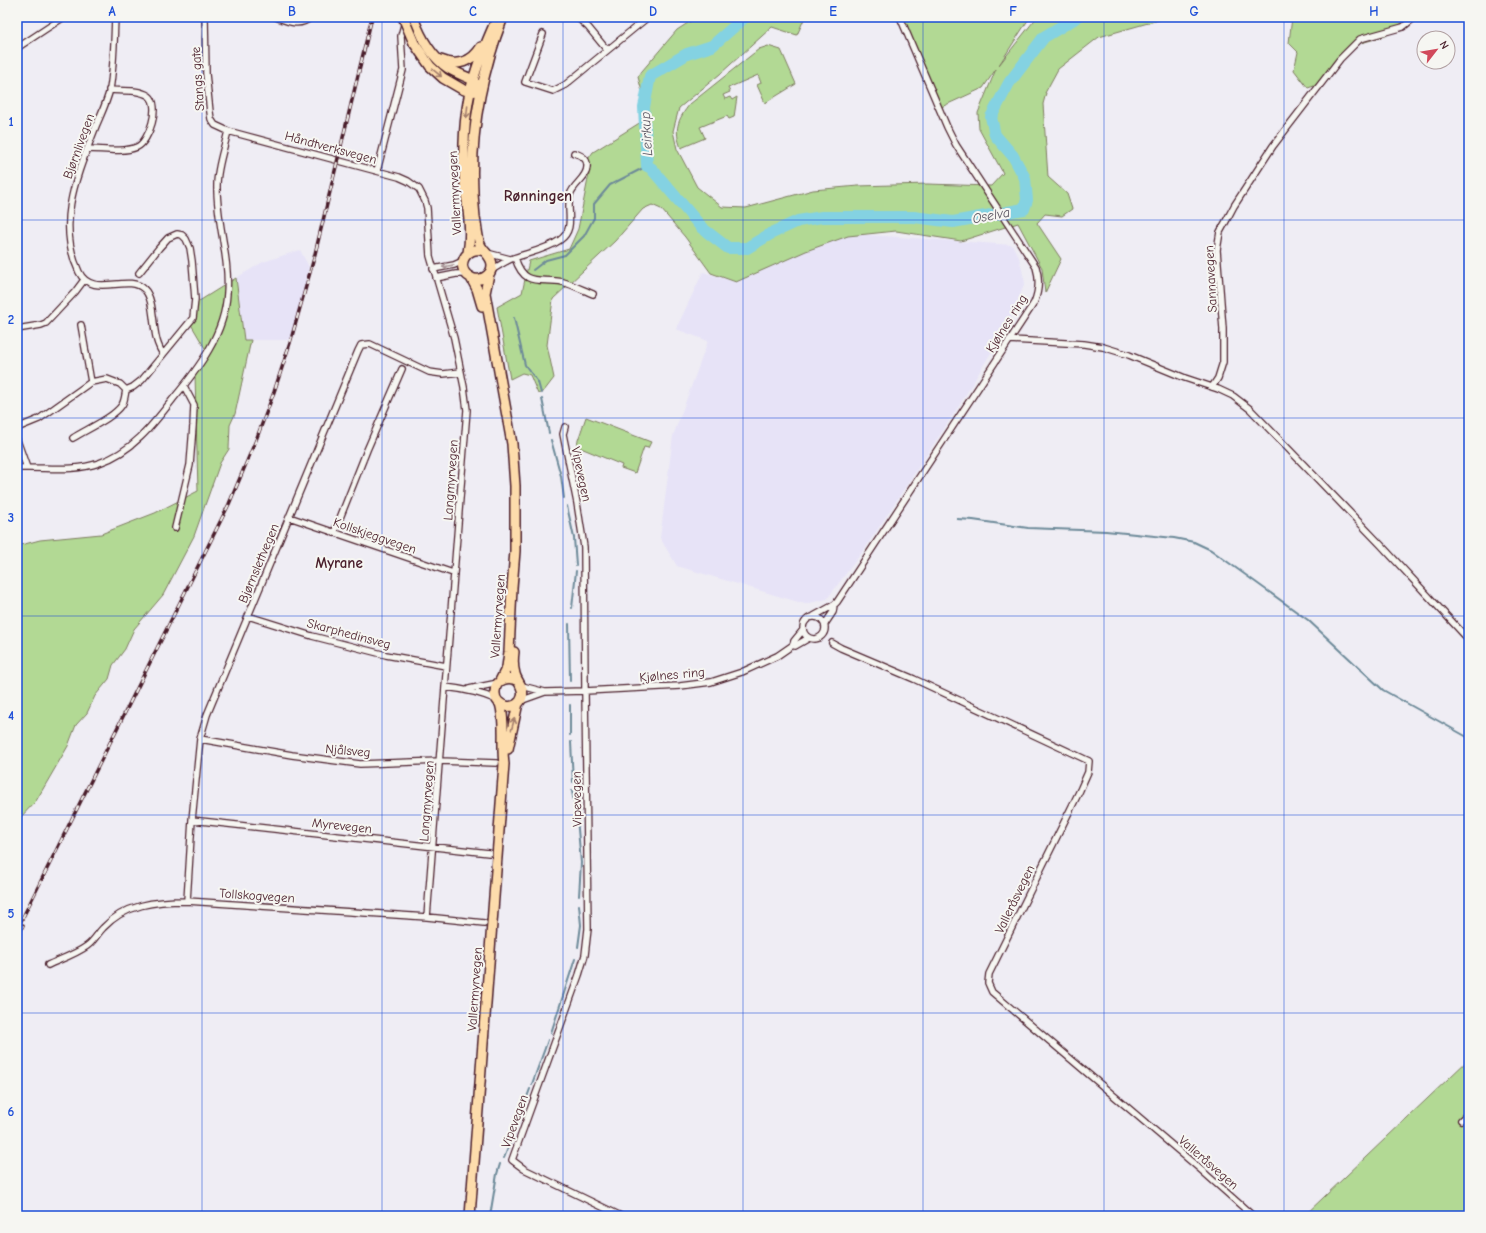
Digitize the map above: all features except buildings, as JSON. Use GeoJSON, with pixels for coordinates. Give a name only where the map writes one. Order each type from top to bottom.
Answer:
{"type":"FeatureCollection","features":[{"type":"Feature","properties":{"kind":"main road"},"geometry":{"type":"LineString","coordinates":[[403,17],[414,43],[424,60],[435,72],[454,85],[470,92],[481,89],[473,80],[448,68],[435,57],[419,32],[413,17]]}},
{"type":"Feature","properties":{"kind":"main road","name":"Vallermyrvegen"},"geometry":{"type":"LineString","coordinates":[[468,253],[470,230],[465,187],[464,156],[470,92],[473,80],[497,17]]}},
{"type":"Feature","properties":{"kind":"main road","name":"Vallermyrvegen"},"geometry":{"type":"LineString","coordinates":[[485,252],[480,244],[477,228],[473,171],[474,134],[481,89],[496,35],[503,17]]}},
{"type":"Feature","properties":{"kind":"main road"},"geometry":{"type":"LineString","coordinates":[[435,57],[452,64],[464,62],[475,55],[486,38],[490,35]]}},
{"type":"Feature","properties":{"kind":"main road"},"geometry":{"type":"LineString","coordinates":[[477,250],[485,252],[492,262],[489,273],[480,279],[468,276],[463,268],[463,261],[468,253],[477,250]]}},
{"type":"Feature","properties":{"kind":"main road","name":"Vallermyrvegen"},"geometry":{"type":"LineString","coordinates":[[489,273],[485,293],[512,444],[516,508],[515,551],[508,660],[504,674],[499,682]]}},
{"type":"Feature","properties":{"kind":"main road","name":"Vallermyrvegen"},"geometry":{"type":"LineString","coordinates":[[468,276],[477,289],[482,305],[506,445],[513,468]]}},
{"type":"Feature","properties":{"kind":"main road","name":"Vallermyrvegen"},"geometry":{"type":"LineString","coordinates":[[515,551],[517,589],[513,660],[515,674],[520,684]]}},
{"type":"Feature","properties":{"kind":"main road"},"geometry":{"type":"LineString","coordinates":[[509,678],[520,684],[523,692],[519,702],[509,706],[499,702],[495,692],[499,682],[509,678]]}},
{"type":"Feature","properties":{"kind":"main road","name":"Vallermyrvegen"},"geometry":{"type":"LineString","coordinates":[[470,1216],[504,720],[499,702]]}},
{"type":"Feature","properties":{"kind":"main road","name":"Vallermyrvegen"},"geometry":{"type":"LineString","coordinates":[[500,763],[508,753],[519,702]]}},
{"type":"Feature","properties":{"kind":"street"},"geometry":{"type":"LineString","coordinates":[[17,48],[64,17]]}},
{"type":"Feature","properties":{"kind":"street","name":"Bjørnlivegen"},"geometry":{"type":"LineString","coordinates":[[84,280],[79,273],[72,255],[68,233],[69,212],[79,170],[110,90],[115,17]]}},
{"type":"Feature","properties":{"kind":"street","name":"Stangs gate"},"geometry":{"type":"LineString","coordinates":[[205,17],[206,74],[211,119],[215,125],[228,131]]}},
{"type":"Feature","properties":{"kind":"street"},"geometry":{"type":"LineString","coordinates":[[276,17],[298,24],[311,17]]}},
{"type":"Feature","properties":{"kind":"street"},"geometry":{"type":"LineString","coordinates":[[377,171],[403,70],[401,36],[402,26],[406,17]]}},
{"type":"Feature","properties":{"kind":"street"},"geometry":{"type":"LineString","coordinates":[[577,17],[588,27],[607,50]]}},
{"type":"Feature","properties":{"kind":"street"},"geometry":{"type":"LineString","coordinates":[[543,34],[525,82],[553,91],[562,87],[648,17]]}},
{"type":"Feature","properties":{"kind":"street","name":"Kjølnes ring"},"geometry":{"type":"LineString","coordinates":[[825,624],[833,612],[834,605],[935,455],[1034,303],[1038,294],[1038,274],[1031,259],[950,133],[900,17]]}},
{"type":"Feature","properties":{"kind":"street","name":"Sannavegen"},"geometry":{"type":"LineString","coordinates":[[1212,387],[1218,378],[1223,362],[1223,329],[1217,250],[1220,232],[1228,217],[1276,141],[1340,59],[1360,39],[1403,27],[1415,17]]}},
{"type":"Feature","properties":{"kind":"street"},"geometry":{"type":"LineString","coordinates":[[88,149],[127,150],[138,147],[145,140],[151,127],[154,108],[150,97],[144,93],[136,91],[110,90]]}},
{"type":"Feature","properties":{"kind":"street"},"geometry":{"type":"LineString","coordinates":[[20,468],[42,469],[87,466],[98,464],[120,454],[139,440],[148,430],[184,386],[202,361],[214,340],[222,321],[226,304],[227,272],[219,216],[217,185],[219,168],[228,131]]}},
{"type":"Feature","properties":{"kind":"street","name":"Håndtverksvegen"},"geometry":{"type":"LineString","coordinates":[[228,131],[377,171],[408,181],[423,194]]}},
{"type":"Feature","properties":{"kind":"street"},"geometry":{"type":"LineString","coordinates":[[489,273],[512,259],[552,245],[561,240],[568,233],[570,226],[569,202],[571,192],[584,175],[588,166],[582,156],[574,153]]}},
{"type":"Feature","properties":{"kind":"street","name":"Langmyrvegen"},"geometry":{"type":"LineString","coordinates":[[423,194],[427,208],[429,244],[433,269],[451,326],[464,387],[467,410],[453,573],[434,846],[427,917]]}},
{"type":"Feature","properties":{"kind":"street"},"geometry":{"type":"LineString","coordinates":[[126,390],[142,380],[193,318],[194,299],[192,261],[190,248],[186,239],[182,235],[177,234],[168,238],[158,248],[139,273]]}},
{"type":"Feature","properties":{"kind":"street"},"geometry":{"type":"LineString","coordinates":[[485,252],[512,259],[519,269],[530,278],[538,281],[564,282],[592,294]]}},
{"type":"Feature","properties":{"kind":"street"},"geometry":{"type":"LineString","coordinates":[[433,269],[454,265],[463,261]]}},
{"type":"Feature","properties":{"kind":"street"},"geometry":{"type":"LineString","coordinates":[[436,278],[456,274],[468,276]]}},
{"type":"Feature","properties":{"kind":"street"},"geometry":{"type":"LineString","coordinates":[[17,329],[46,323],[76,292],[84,280],[91,284],[101,285],[135,284],[144,288],[150,296],[157,343],[163,354]]}},
{"type":"Feature","properties":{"kind":"street"},"geometry":{"type":"LineString","coordinates":[[81,325],[92,382]]}},
{"type":"Feature","properties":{"kind":"street"},"geometry":{"type":"LineString","coordinates":[[1009,340],[1095,345],[1129,355],[1233,396],[1245,404],[1381,545],[1469,640]]}},
{"type":"Feature","properties":{"kind":"street","name":"Bjørnslettvegen"},"geometry":{"type":"LineString","coordinates":[[187,901],[192,820],[200,739],[207,715],[350,368],[361,345],[370,344],[429,372],[443,374],[461,372]]}},
{"type":"Feature","properties":{"kind":"street"},"geometry":{"type":"LineString","coordinates":[[334,532],[402,369]]}},
{"type":"Feature","properties":{"kind":"street"},"geometry":{"type":"LineString","coordinates":[[17,428],[39,419],[92,382],[107,379],[120,384],[126,390]]}},
{"type":"Feature","properties":{"kind":"street"},"geometry":{"type":"LineString","coordinates":[[175,528],[190,464],[194,426],[194,405],[184,386]]}},
{"type":"Feature","properties":{"kind":"street"},"geometry":{"type":"LineString","coordinates":[[73,438],[113,413],[122,404],[126,390]]}},
{"type":"Feature","properties":{"kind":"street","name":"Vipevegen"},"geometry":{"type":"LineString","coordinates":[[565,427],[563,434],[577,502],[584,547],[589,917],[587,942],[582,966],[512,1160],[524,1169],[621,1216]]}},
{"type":"Feature","properties":{"kind":"street"},"geometry":{"type":"LineString","coordinates":[[17,440],[27,468]]}},
{"type":"Feature","properties":{"kind":"street","name":"Kollskjeggvegen"},"geometry":{"type":"LineString","coordinates":[[289,518],[453,573]]}},
{"type":"Feature","properties":{"kind":"street","name":"Kjølnes ring"},"geometry":{"type":"LineString","coordinates":[[814,616],[834,605]]}},
{"type":"Feature","properties":{"kind":"street","name":"Skarphedinsveg"},"geometry":{"type":"LineString","coordinates":[[248,616],[312,636],[386,655],[446,666]]}},
{"type":"Feature","properties":{"kind":"street"},"geometry":{"type":"LineString","coordinates":[[814,616],[820,617],[825,624],[822,636],[814,639],[806,636],[804,623],[807,619],[814,616]]}},
{"type":"Feature","properties":{"kind":"street","name":"Kjølnes ring"},"geometry":{"type":"LineString","coordinates":[[793,645],[794,641],[804,630]]}},
{"type":"Feature","properties":{"kind":"street","name":"Kjølnes ring"},"geometry":{"type":"LineString","coordinates":[[520,684],[545,692],[680,686],[711,682],[742,672],[777,656],[793,645],[796,646],[809,638]]}},
{"type":"Feature","properties":{"kind":"street","name":"Valleråsvegen"},"geometry":{"type":"LineString","coordinates":[[832,643],[914,679],[1089,761],[1088,772],[1080,790],[989,974],[988,983],[992,992],[1253,1216]]}},
{"type":"Feature","properties":{"kind":"street"},"geometry":{"type":"LineString","coordinates":[[467,690],[499,682]]}},
{"type":"Feature","properties":{"kind":"street"},"geometry":{"type":"LineString","coordinates":[[445,687],[484,694],[499,702]]}},
{"type":"Feature","properties":{"kind":"street","name":"Kjølnes ring"},"geometry":{"type":"LineString","coordinates":[[519,702],[545,692]]}},
{"type":"Feature","properties":{"kind":"street","name":"Njålsveg"},"geometry":{"type":"LineString","coordinates":[[200,739],[292,755],[360,764],[440,761],[500,763]]}},
{"type":"Feature","properties":{"kind":"street","name":"Myrevegen"},"geometry":{"type":"LineString","coordinates":[[192,820],[488,853]]}},
{"type":"Feature","properties":{"kind":"street","name":"Tollskogvegen"},"geometry":{"type":"LineString","coordinates":[[48,965],[85,947],[115,917],[130,908],[146,903],[187,901],[427,917],[484,924]]}},
{"type":"Feature","properties":{"kind":"street"},"geometry":{"type":"LineString","coordinates":[[1461,1120],[1469,1113]]}},
{"type":"Feature","properties":{"kind":"shaded area"},"geometry":{"type":"Polygon","coordinates":[[[841,233],[1012,245],[1019,257],[1025,283],[1007,326],[959,406],[866,547],[827,599],[805,604],[677,566],[660,538],[673,436],[708,341],[676,329],[703,272],[733,281],[841,233]]]}},
{"type":"Feature","properties":{"kind":"shaded area"},"geometry":{"type":"Polygon","coordinates":[[[300,250],[309,267],[294,337],[287,340],[244,340],[236,278],[263,262],[300,250]]]}},
{"type":"Feature","properties":{"kind":"green space"},"geometry":{"type":"Polygon","coordinates":[[[697,17],[805,17],[797,35],[772,27],[720,74],[679,108],[673,131],[677,149],[697,187],[722,207],[746,208],[813,190],[858,186],[927,184],[991,186],[1003,173],[979,129],[978,113],[996,69],[983,88],[939,108],[900,17],[1030,17],[999,65],[1037,17],[1169,17],[1099,37],[1058,69],[1045,93],[1043,104],[1048,177],[1067,194],[1072,209],[1062,216],[1045,214],[1037,223],[1061,259],[1045,293],[1042,268],[1018,223],[961,241],[896,231],[848,236],[806,251],[736,282],[711,273],[685,237],[661,209],[652,205],[643,209],[615,241],[553,299],[547,345],[554,378],[544,391],[538,394],[530,375],[522,373],[510,379],[497,307],[522,293],[529,261],[569,249],[578,229],[589,174],[586,162],[593,152],[649,117],[638,77],[677,30],[697,17]]]}},
{"type":"Feature","properties":{"kind":"green space"},"geometry":{"type":"Polygon","coordinates":[[[1292,17],[1406,17],[1405,20],[1386,36],[1361,43],[1347,55],[1323,83],[1308,88],[1294,70],[1298,52],[1289,43],[1292,17]]]}},
{"type":"Feature","properties":{"kind":"green space"},"geometry":{"type":"Polygon","coordinates":[[[768,46],[781,50],[796,84],[765,103],[757,85],[761,83],[758,75],[728,88],[730,92],[723,95],[725,99],[730,97],[732,100],[737,97],[734,117],[729,119],[727,116],[700,127],[705,138],[681,148],[677,130],[678,125],[682,115],[690,104],[759,49],[768,46]]]}},
{"type":"Feature","properties":{"kind":"green space"},"geometry":{"type":"Polygon","coordinates":[[[236,278],[244,340],[251,340],[235,414],[230,425],[229,449],[220,463],[194,536],[163,595],[134,629],[125,649],[113,665],[109,679],[95,696],[87,713],[76,725],[68,746],[36,801],[17,821],[17,546],[40,540],[101,534],[155,513],[198,491],[195,375],[209,355],[189,321],[196,303],[236,278]]]}},
{"type":"Feature","properties":{"kind":"green space"},"geometry":{"type":"Polygon","coordinates":[[[586,417],[651,442],[648,448],[644,447],[635,473],[621,468],[622,465],[576,446],[586,417]]]}},
{"type":"Feature","properties":{"kind":"green space"},"geometry":{"type":"Polygon","coordinates":[[[1469,1059],[1469,1216],[1304,1216],[1469,1059]]]}},
{"type":"Feature","properties":{"kind":"waterway","name":"Oselva"},"geometry":{"type":"LineString","coordinates":[[745,17],[712,46],[687,54],[650,76],[644,107],[647,166],[651,168],[702,228],[728,248],[747,248],[772,233],[798,221],[822,217],[914,217],[953,222],[1024,209],[1027,200],[1025,178],[1013,156],[995,135],[991,117],[1009,83],[1044,37],[1077,17]]}},
{"type":"Feature","properties":{"kind":"waterway"},"geometry":{"type":"LineString","coordinates":[[533,270],[546,260],[565,255],[584,236],[594,218],[594,204],[610,185],[647,166]]}},
{"type":"Feature","properties":{"kind":"waterway"},"geometry":{"type":"LineString","coordinates":[[514,318],[525,365],[538,382],[541,393]]}},
{"type":"Feature","properties":{"kind":"waterway"},"geometry":{"type":"LineString","coordinates":[[542,399],[549,433]]}},
{"type":"Feature","properties":{"kind":"waterway"},"geometry":{"type":"LineString","coordinates":[[551,440],[561,476],[564,498]]}},
{"type":"Feature","properties":{"kind":"waterway"},"geometry":{"type":"LineString","coordinates":[[567,506],[574,538],[576,565]]}},
{"type":"Feature","properties":{"kind":"waterway"},"geometry":{"type":"LineString","coordinates":[[957,519],[1028,528],[1106,531],[1174,538],[1194,542],[1211,550],[1308,620],[1383,690],[1469,738]]}},
{"type":"Feature","properties":{"kind":"waterway"},"geometry":{"type":"LineString","coordinates":[[572,608],[576,571]]}},
{"type":"Feature","properties":{"kind":"waterway"},"geometry":{"type":"LineString","coordinates":[[569,624],[570,681]]}},
{"type":"Feature","properties":{"kind":"waterway"},"geometry":{"type":"LineString","coordinates":[[570,705],[570,735]]}},
{"type":"Feature","properties":{"kind":"waterway"},"geometry":{"type":"LineString","coordinates":[[571,742],[573,782]]}},
{"type":"Feature","properties":{"kind":"waterway"},"geometry":{"type":"LineString","coordinates":[[572,791],[577,818],[581,863],[579,896]]}},
{"type":"Feature","properties":{"kind":"waterway"},"geometry":{"type":"LineString","coordinates":[[578,947],[581,925],[579,905]]}},
{"type":"Feature","properties":{"kind":"waterway"},"geometry":{"type":"LineString","coordinates":[[551,1033],[575,959]]}},
{"type":"Feature","properties":{"kind":"waterway"},"geometry":{"type":"LineString","coordinates":[[532,1084],[548,1040]]}},
{"type":"Feature","properties":{"kind":"waterway"},"geometry":{"type":"LineString","coordinates":[[514,1132],[530,1089]]}},
{"type":"Feature","properties":{"kind":"waterway"},"geometry":{"type":"LineString","coordinates":[[504,1158],[512,1138]]}},
{"type":"Feature","properties":{"kind":"waterway"},"geometry":{"type":"LineString","coordinates":[[490,1216],[500,1164]]}},
{"type":"Feature","properties":{"kind":"railway"},"geometry":{"type":"LineString","coordinates":[[17,929],[229,504],[256,440],[290,343],[314,258],[372,17]]}},
{"type":"Feature","properties":{"kind":"railway"},"geometry":{"type":"LineString","coordinates":[[17,939],[23,925]]}},
{"type":"Feature","properties":{"kind":"district","name":"Rønningen"},"geometry":{"type":"Point","coordinates":[538,196]}},
{"type":"Feature","properties":{"kind":"district","name":"Myrane"},"geometry":{"type":"Point","coordinates":[339,563]}},
{"type":"Feature","properties":{"kind":"water label","name":"Leirkup"},"geometry":{"type":"Point","coordinates":[646,134]}}]}
